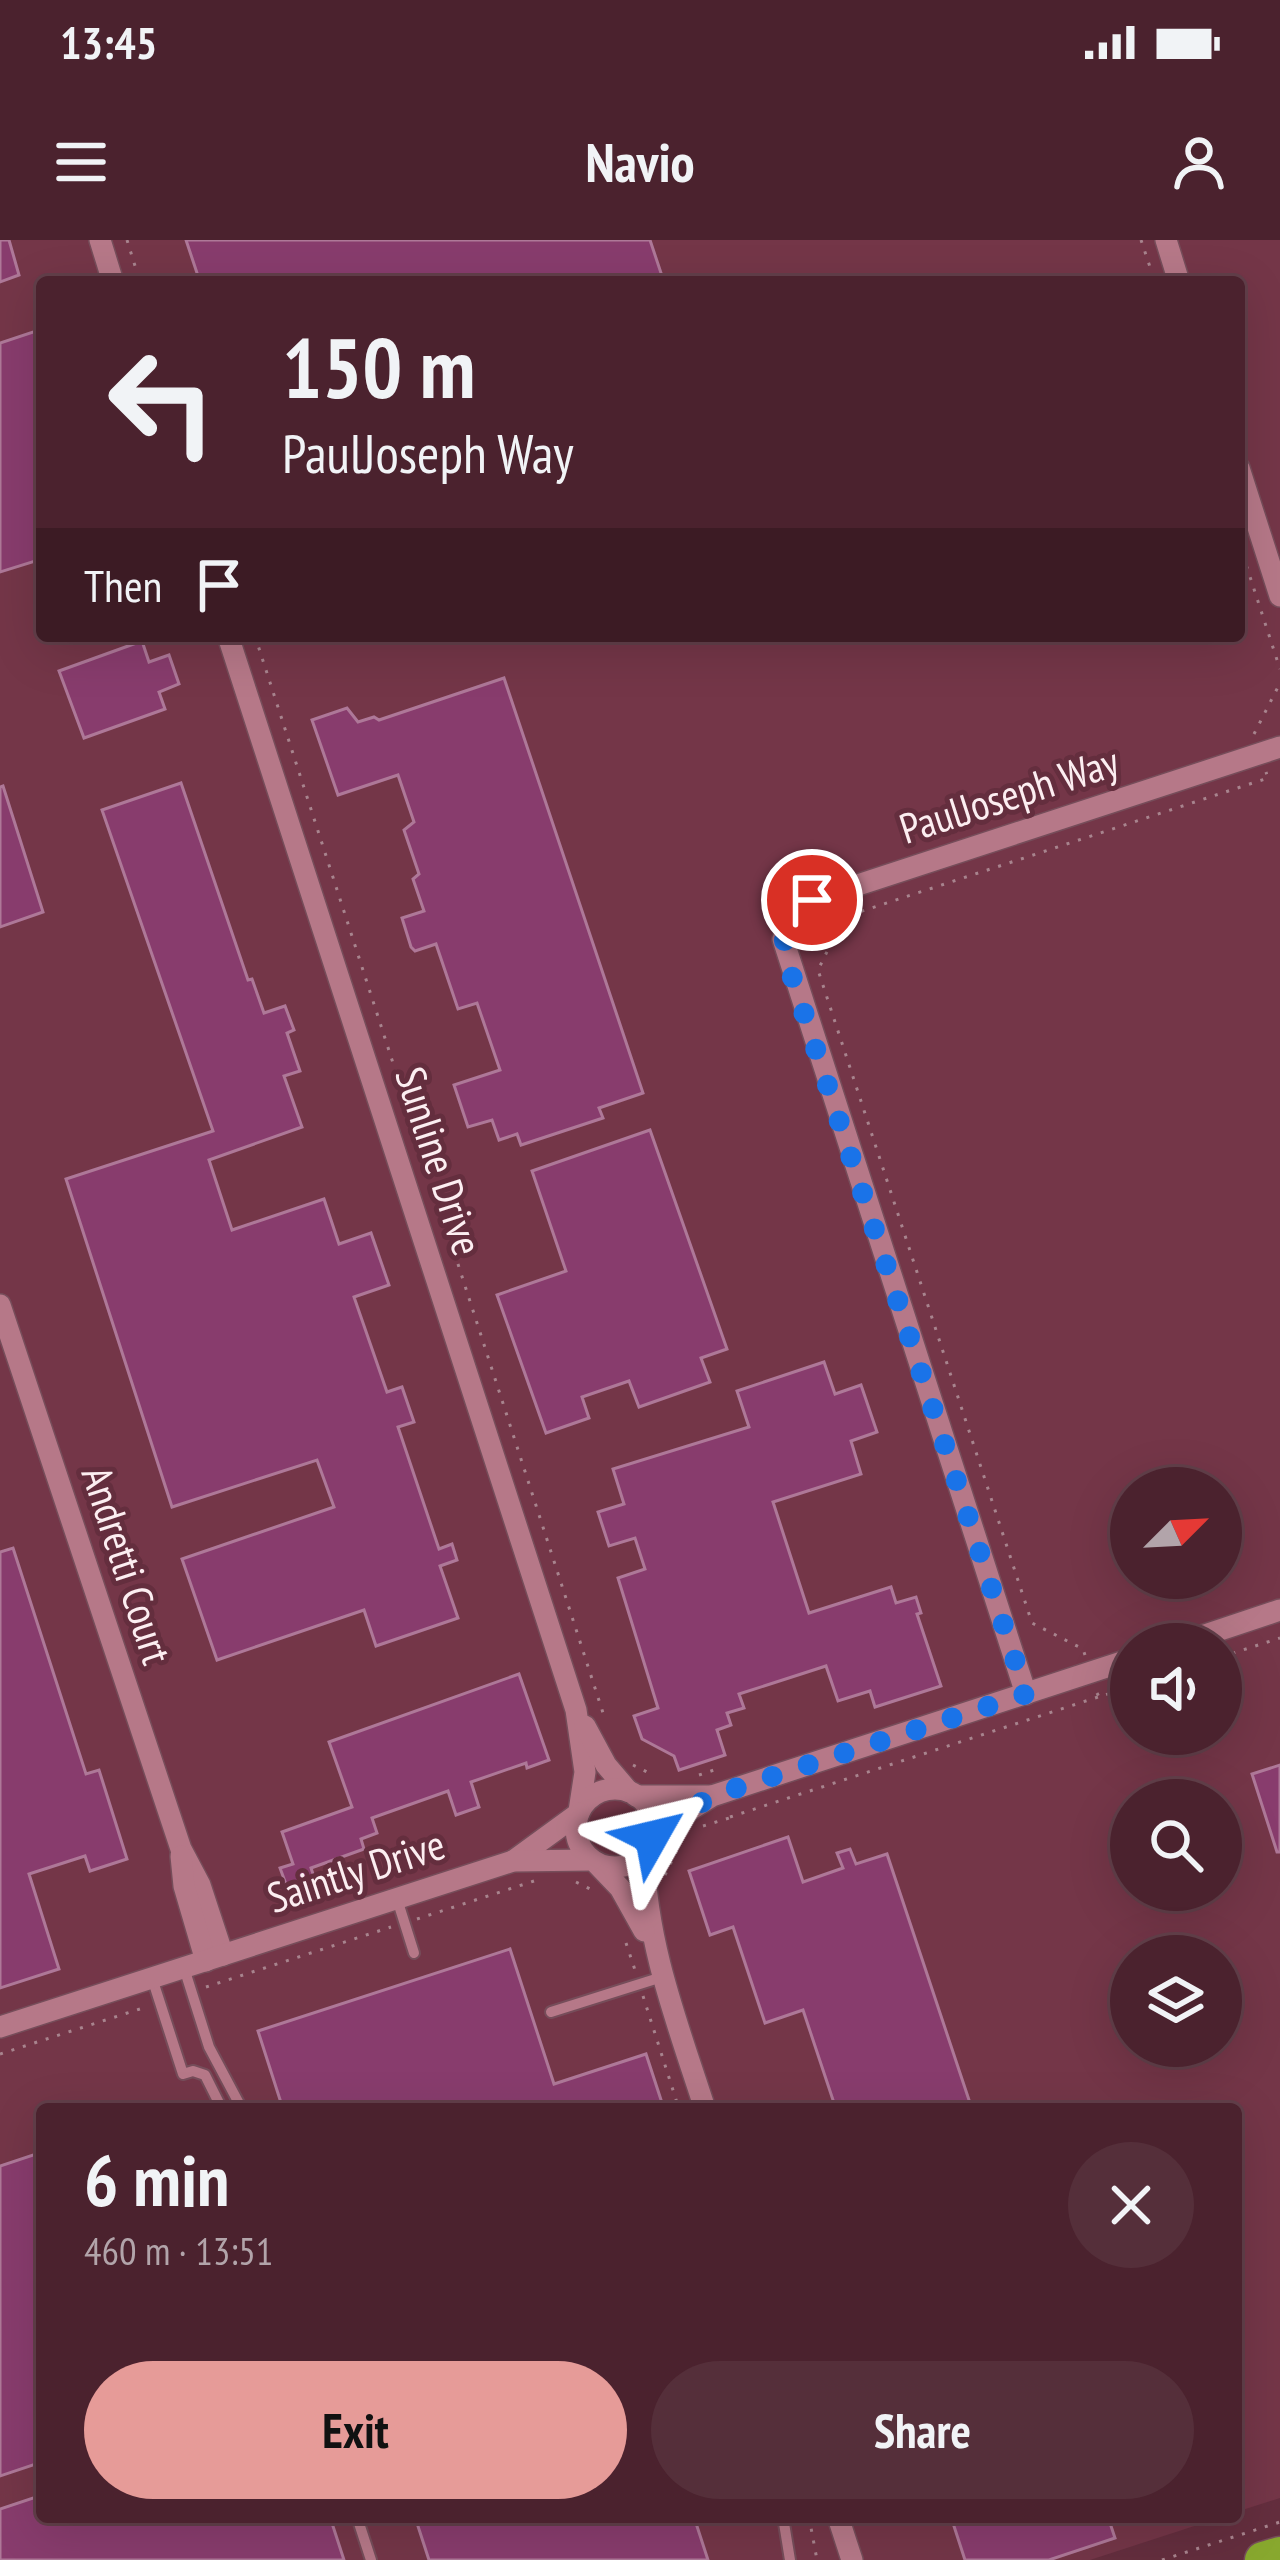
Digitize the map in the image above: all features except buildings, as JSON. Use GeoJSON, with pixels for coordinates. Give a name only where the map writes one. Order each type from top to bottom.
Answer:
{"type":"FeatureCollection","features":[{"type":"Feature","properties":{"kind":"highway"},"geometry":{"type":"LineString","coordinates":[[1263,2560],[1280,2554]]}},
{"type":"Feature","properties":{"kind":"street"},"geometry":{"type":"LineString","coordinates":[[100,240],[111,276]]}},
{"type":"Feature","properties":{"kind":"street"},"geometry":{"type":"LineString","coordinates":[[1166,240],[1177,276]]}},
{"type":"Feature","properties":{"kind":"street"},"geometry":{"type":"LineString","coordinates":[[1245,487],[1280,592]]}},
{"type":"Feature","properties":{"kind":"street","name":"Sunline Drive"},"geometry":{"type":"LineString","coordinates":[[230,642],[576,1710],[584,1772],[579,1812]]}},
{"type":"Feature","properties":{"kind":"street","name":"PaulJoseph Way"},"geometry":{"type":"LineString","coordinates":[[1026,1694],[783,938],[797,909],[812,900],[1270,750]]}},
{"type":"Feature","properties":{"kind":"street","name":"Andretti Court"},"geometry":{"type":"LineString","coordinates":[[0,1305],[181,1850],[184,1886],[204,1961]]}},
{"type":"Feature","properties":{"kind":"street"},"geometry":{"type":"LineString","coordinates":[[1241,1623],[1280,1610]]}},
{"type":"Feature","properties":{"kind":"street"},"geometry":{"type":"LineString","coordinates":[[594,1861],[622,1867],[674,1820],[716,1794],[1110,1666]]}},
{"type":"Feature","properties":{"kind":"street","name":"Sunline Drive"},"geometry":{"type":"LineString","coordinates":[[576,1710],[606,1765],[633,1794]]}},
{"type":"Feature","properties":{"kind":"street"},"geometry":{"type":"LineString","coordinates":[[703,2103],[650,1944],[620,1888],[577,1839],[579,1812],[604,1790],[716,1794]]}},
{"type":"Feature","properties":{"kind":"street"},"geometry":{"type":"LineString","coordinates":[[633,1794],[651,1814],[654,1829],[647,1849],[645,1889],[650,1944]]}},
{"type":"Feature","properties":{"kind":"street","name":"Saintly Drive"},"geometry":{"type":"LineString","coordinates":[[513,1861],[579,1812]]}},
{"type":"Feature","properties":{"kind":"street","name":"Saintly Drive"},"geometry":{"type":"LineString","coordinates":[[0,2027],[513,1861],[594,1861]]}},
{"type":"Feature","properties":{"kind":"street"},"geometry":{"type":"LineString","coordinates":[[840,2523],[852,2560]]}},
{"type":"Feature","properties":{"kind":"lane"},"geometry":{"type":"LineString","coordinates":[[397,1899],[414,1954]]}},
{"type":"Feature","properties":{"kind":"lane"},"geometry":{"type":"LineString","coordinates":[[204,1961],[192,1992],[209,2047],[239,2103]]}},
{"type":"Feature","properties":{"kind":"lane"},"geometry":{"type":"LineString","coordinates":[[551,2012],[662,1977]]}},
{"type":"Feature","properties":{"kind":"lane"},"geometry":{"type":"LineString","coordinates":[[152,1978],[183,2074],[205,2075],[219,2103]]}},
{"type":"Feature","properties":{"kind":"lane"},"geometry":{"type":"LineString","coordinates":[[359,2523],[370,2560]]}},
{"type":"Feature","properties":{"kind":"lane"},"geometry":{"type":"LineString","coordinates":[[784,2523],[790,2560]]}},
{"type":"Feature","properties":{"kind":"path"},"geometry":{"type":"LineString","coordinates":[[127,240],[138,276]]}},
{"type":"Feature","properties":{"kind":"path"},"geometry":{"type":"LineString","coordinates":[[1141,240],[1153,276]]}},
{"type":"Feature","properties":{"kind":"path"},"geometry":{"type":"LineString","coordinates":[[1245,561],[1280,669]]}},
{"type":"Feature","properties":{"kind":"path"},"geometry":{"type":"LineString","coordinates":[[257,642],[610,1735]]}},
{"type":"Feature","properties":{"kind":"path"},"geometry":{"type":"LineString","coordinates":[[1099,1697],[1083,1649],[1031,1623],[818,970],[844,917],[1268,778],[1270,750],[1254,733],[1280,683]]}},
{"type":"Feature","properties":{"kind":"path"},"geometry":{"type":"LineString","coordinates":[[1242,1650],[1280,1638]]}},
{"type":"Feature","properties":{"kind":"path"},"geometry":{"type":"LineString","coordinates":[[659,1887],[687,1831],[1110,1693]]}},
{"type":"Feature","properties":{"kind":"path"},"geometry":{"type":"LineString","coordinates":[[618,1758],[653,1775]]}},
{"type":"Feature","properties":{"kind":"path"},"geometry":{"type":"LineString","coordinates":[[692,1778],[714,1770],[716,1794],[729,1818]]}},
{"type":"Feature","properties":{"kind":"path"},"geometry":{"type":"LineString","coordinates":[[192,1992],[537,1880]]}},
{"type":"Feature","properties":{"kind":"path"},"geometry":{"type":"LineString","coordinates":[[577,1882],[594,1892]]}},
{"type":"Feature","properties":{"kind":"path"},"geometry":{"type":"LineString","coordinates":[[650,1944],[626,1943],[677,2103]]}},
{"type":"Feature","properties":{"kind":"path"},"geometry":{"type":"LineString","coordinates":[[0,2054],[160,2002]]}},
{"type":"Feature","properties":{"kind":"path"},"geometry":{"type":"LineString","coordinates":[[1162,2560],[1280,2522]]}},
{"type":"Feature","properties":{"kind":"path"},"geometry":{"type":"LineString","coordinates":[[810,2523],[817,2560]]}},
{"type":"Feature","properties":{"kind":"shaded area"},"geometry":{"type":"Polygon","coordinates":[[[0,240],[1280,240],[1280,2498],[1242,2510],[1242,2103],[36,2103],[36,2523],[1204,2523],[1090,2560],[0,2560],[0,240]]]}},
{"type":"Feature","properties":{"kind":"route"},"geometry":{"type":"LineString","coordinates":[[652,1837],[650,1845],[674,1820],[712,1796],[1026,1694],[786,958],[783,938],[788,922],[812,900]]}}]}
